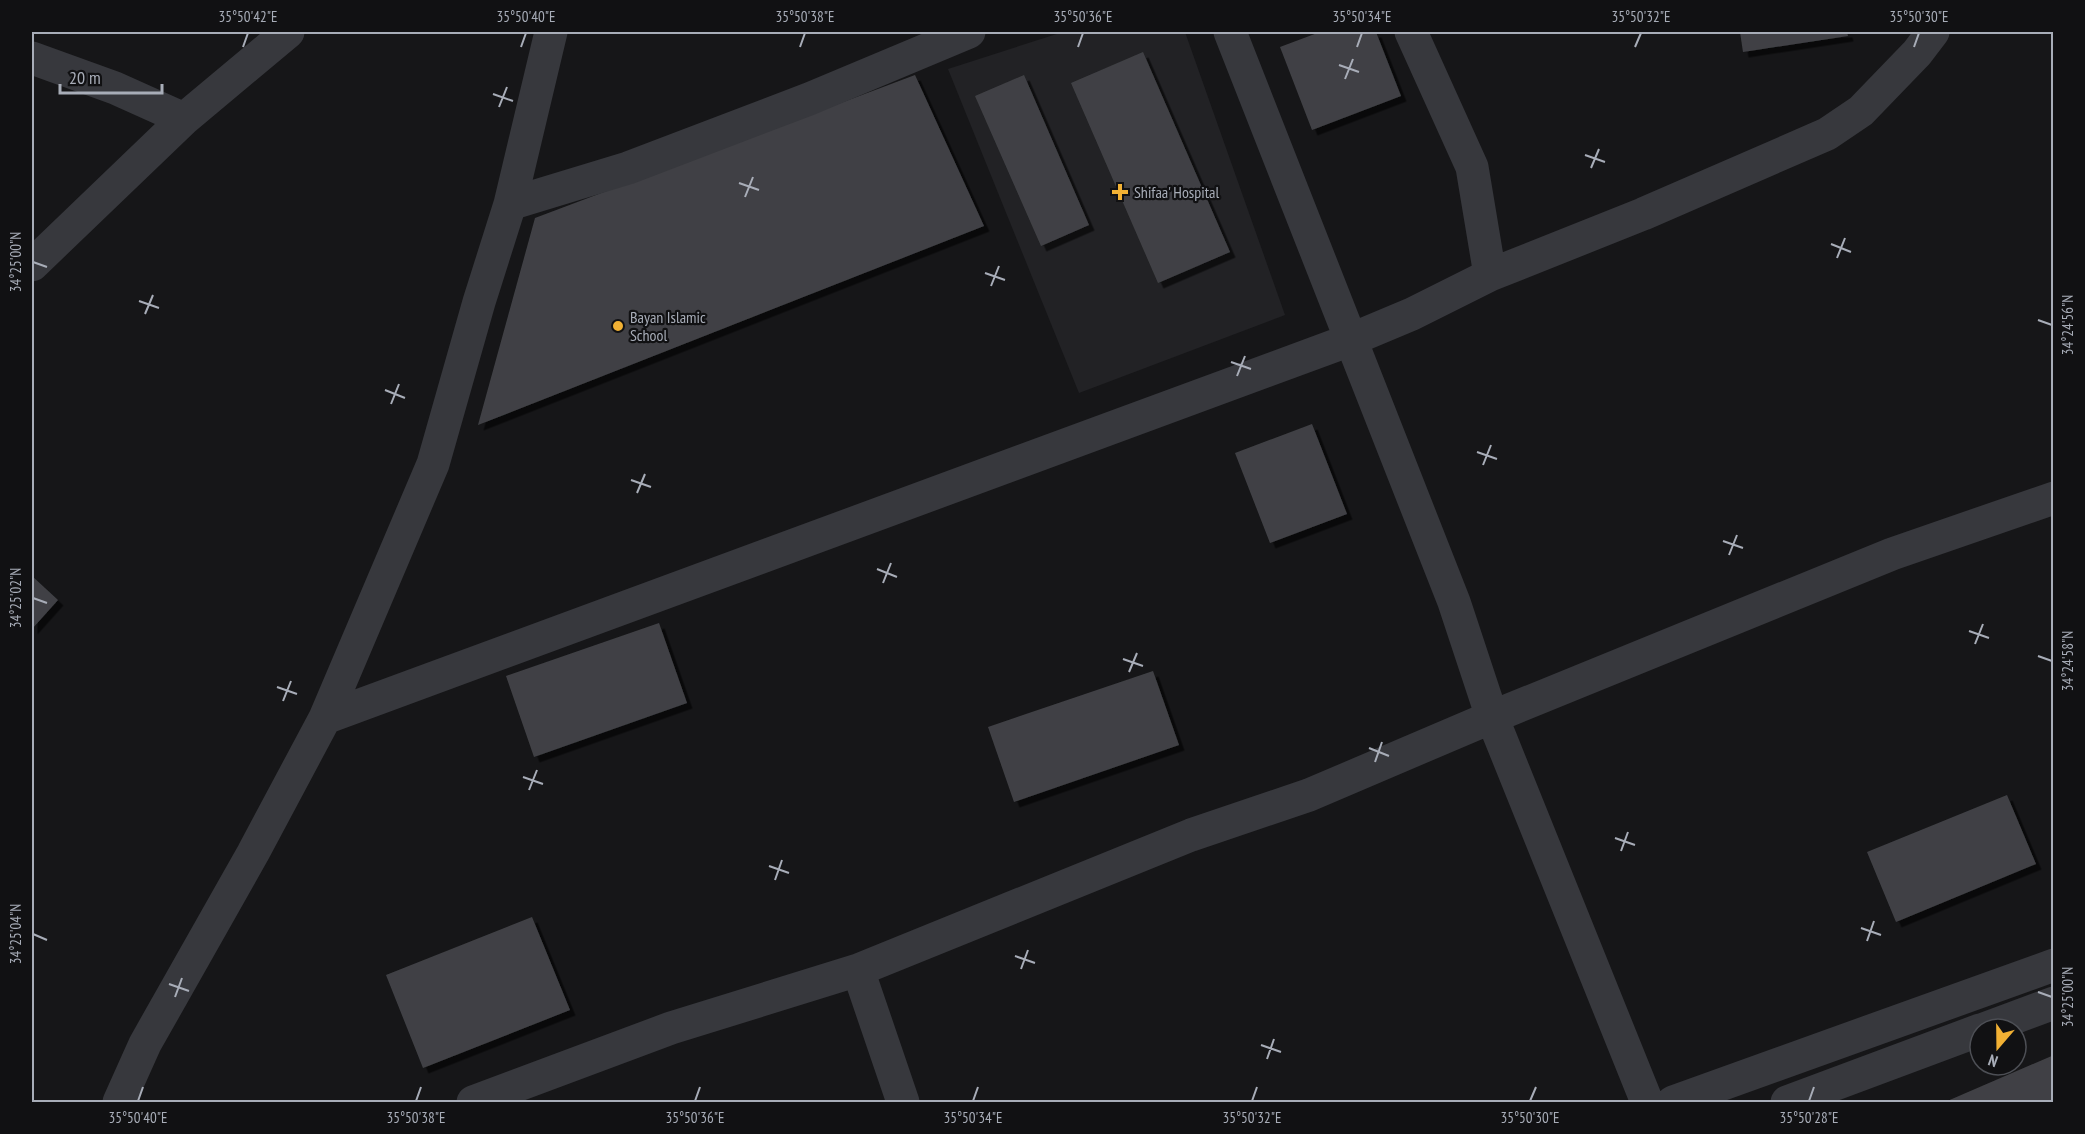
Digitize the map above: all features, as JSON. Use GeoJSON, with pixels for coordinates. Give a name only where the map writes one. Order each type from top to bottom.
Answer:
{"type":"FeatureCollection","features":[{"type":"Feature","properties":{"kind":"street"},"geometry":{"type":"LineString","coordinates":[[32,265],[184,119],[288,32]]}},
{"type":"Feature","properties":{"kind":"street"},"geometry":{"type":"LineString","coordinates":[[119,1102],[145,1044],[247,863],[325,718],[434,464],[479,302],[510,204],[552,32]]}},
{"type":"Feature","properties":{"kind":"street"},"geometry":{"type":"LineString","coordinates":[[510,204],[628,168],[809,99],[969,32]]}},
{"type":"Feature","properties":{"kind":"street"},"geometry":{"type":"LineString","coordinates":[[1230,32],[1454,602],[1492,717],[1647,1102]]}},
{"type":"Feature","properties":{"kind":"street"},"geometry":{"type":"LineString","coordinates":[[1411,32],[1472,167],[1490,275]]}},
{"type":"Feature","properties":{"kind":"street"},"geometry":{"type":"LineString","coordinates":[[325,718],[1350,340],[1413,314],[1490,275],[1653,210],[1827,134],[1861,111],[1917,53],[1933,32]]}},
{"type":"Feature","properties":{"kind":"street"},"geometry":{"type":"LineString","coordinates":[[32,58],[115,88],[184,119]]}},
{"type":"Feature","properties":{"kind":"street"},"geometry":{"type":"LineString","coordinates":[[473,1102],[671,1028],[858,970],[1191,835],[1309,795],[1492,717],[1892,554],[2054,498]]}},
{"type":"Feature","properties":{"kind":"street"},"geometry":{"type":"LineString","coordinates":[[1673,1102],[2054,965]]}},
{"type":"Feature","properties":{"kind":"street"},"geometry":{"type":"LineString","coordinates":[[858,970],[903,1102]]}},
{"type":"Feature","properties":{"kind":"street"},"geometry":{"type":"LineString","coordinates":[[2017,1017],[2054,1003]]}},
{"type":"Feature","properties":{"kind":"street"},"geometry":{"type":"LineString","coordinates":[[1787,1102],[1968,1035]]}},
{"type":"Feature","properties":{"kind":"shaded area","name":"Shifaa' Hospital"},"geometry":{"type":"Polygon","coordinates":[[[1063,32],[1185,32],[1285,315],[1079,393],[948,69],[1063,32]]]}},
{"type":"Feature","properties":{"kind":"building"},"geometry":{"type":"Polygon","coordinates":[[[1320,32],[1376,32],[1401,96],[1312,130],[1280,47],[1320,32]]]}},
{"type":"Feature","properties":{"kind":"building"},"geometry":{"type":"Polygon","coordinates":[[[1740,32],[1847,32],[1848,36],[1743,52],[1740,32]]]}},
{"type":"Feature","properties":{"kind":"building"},"geometry":{"type":"Polygon","coordinates":[[[1143,52],[1230,252],[1158,283],[1071,83],[1143,52]]]}},
{"type":"Feature","properties":{"kind":"building","name":"Bayan Islamic School"},"geometry":{"type":"Polygon","coordinates":[[[915,75],[984,226],[478,425],[535,218],[915,75]]]}},
{"type":"Feature","properties":{"kind":"building"},"geometry":{"type":"Polygon","coordinates":[[[1024,75],[1089,225],[1041,246],[975,96],[1024,75]]]}},
{"type":"Feature","properties":{"kind":"building"},"geometry":{"type":"Polygon","coordinates":[[[1312,424],[1347,514],[1270,543],[1235,453],[1312,424]]]}},
{"type":"Feature","properties":{"kind":"building"},"geometry":{"type":"Polygon","coordinates":[[[32,576],[58,600],[32,629],[32,576]]]}},
{"type":"Feature","properties":{"kind":"building"},"geometry":{"type":"Polygon","coordinates":[[[659,623],[687,703],[534,757],[506,676],[659,623]]]}},
{"type":"Feature","properties":{"kind":"building"},"geometry":{"type":"Polygon","coordinates":[[[1153,671],[1179,745],[1014,802],[988,727],[1153,671]]]}},
{"type":"Feature","properties":{"kind":"building"},"geometry":{"type":"Polygon","coordinates":[[[2007,795],[2036,864],[1896,922],[1867,852],[2007,795]]]}},
{"type":"Feature","properties":{"kind":"building"},"geometry":{"type":"Polygon","coordinates":[[[532,917],[570,1010],[423,1068],[386,975],[532,917]]]}},
{"type":"Feature","properties":{"kind":"building"},"geometry":{"type":"Polygon","coordinates":[[[2054,1055],[2054,1102],[1945,1102],[2003,1077],[2028,1077],[2028,1066],[2054,1055]]]}},
{"type":"Feature","properties":{"kind":"place","name":"Shifaa' Hospital"},"geometry":{"type":"Point","coordinates":[1120,192]}},
{"type":"Feature","properties":{"kind":"place","name":"Bayan Islamic School"},"geometry":{"type":"Point","coordinates":[618,326]}}]}
